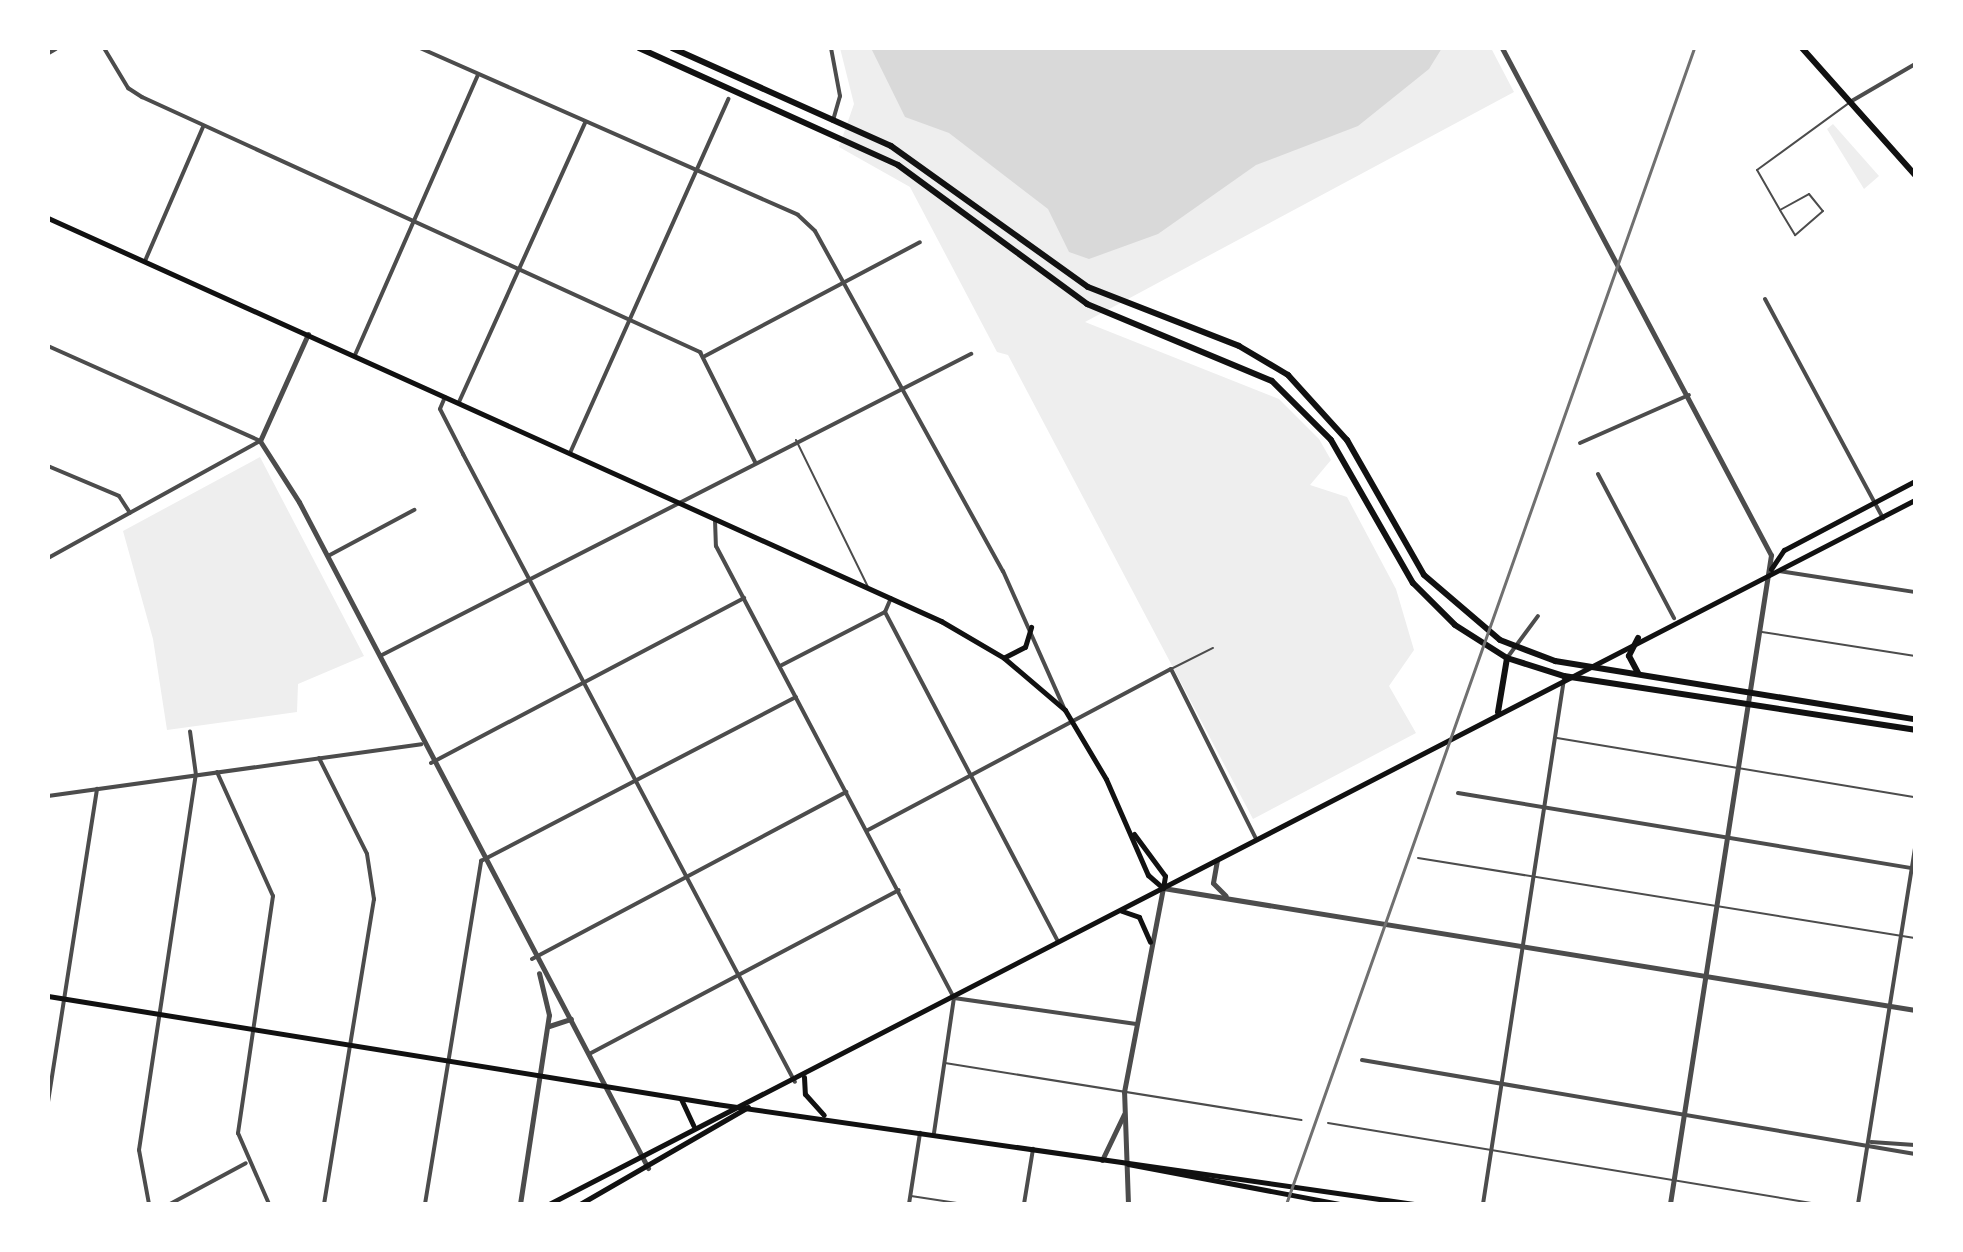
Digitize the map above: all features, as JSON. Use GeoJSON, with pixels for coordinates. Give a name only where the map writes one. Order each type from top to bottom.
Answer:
{"type":"FeatureCollection","features":[{"type":"Feature","properties":{"kind":"main road"},"geometry":{"type":"LineString","coordinates":[[639,48],[898,165],[1087,304],[1243,364],[1291,396],[1339,453],[1413,583],[1455,625],[1507,658],[1564,676],[1915,730]]}},
{"type":"Feature","properties":{"kind":"main road"},"geometry":{"type":"LineString","coordinates":[[672,48],[687,51],[934,172],[1088,287],[1239,346],[1288,375],[1347,440],[1424,575],[1462,614],[1511,646],[1583,667],[1915,719]]}},
{"type":"Feature","properties":{"kind":"main road"},"geometry":{"type":"LineString","coordinates":[[1802,48],[1915,175]]}},
{"type":"Feature","properties":{"kind":"main road"},"geometry":{"type":"LineString","coordinates":[[805,122],[833,121]]}},
{"type":"Feature","properties":{"kind":"main road"},"geometry":{"type":"LineString","coordinates":[[48,218],[868,587],[1004,658],[1065,710],[1134,834],[1165,876],[1163,888]]}},
{"type":"Feature","properties":{"kind":"main road"},"geometry":{"type":"LineString","coordinates":[[1771,570],[1784,550],[1915,481]]}},
{"type":"Feature","properties":{"kind":"main road"},"geometry":{"type":"LineString","coordinates":[[549,1204],[693,1125],[749,1106],[1674,618],[1771,570],[1793,566],[1915,500]]}},
{"type":"Feature","properties":{"kind":"main road"},"geometry":{"type":"LineString","coordinates":[[1004,658],[1025,647],[1031,627]]}},
{"type":"Feature","properties":{"kind":"main road"},"geometry":{"type":"LineString","coordinates":[[1638,638],[1629,656],[1641,675]]}},
{"type":"Feature","properties":{"kind":"main road"},"geometry":{"type":"LineString","coordinates":[[1498,712],[1507,658]]}},
{"type":"Feature","properties":{"kind":"main road"},"geometry":{"type":"LineString","coordinates":[[1134,834],[1148,875],[1163,888]]}},
{"type":"Feature","properties":{"kind":"main road"},"geometry":{"type":"LineString","coordinates":[[1121,910],[1139,917],[1150,942]]}},
{"type":"Feature","properties":{"kind":"main road"},"geometry":{"type":"LineString","coordinates":[[48,996],[680,1098],[825,1116],[1102,1160],[1414,1204]]}},
{"type":"Feature","properties":{"kind":"main road"},"geometry":{"type":"LineString","coordinates":[[804,1077],[805,1094],[825,1116]]}},
{"type":"Feature","properties":{"kind":"main road"},"geometry":{"type":"LineString","coordinates":[[680,1098],[693,1125]]}},
{"type":"Feature","properties":{"kind":"main road"},"geometry":{"type":"LineString","coordinates":[[580,1204],[738,1119],[749,1106]]}},
{"type":"Feature","properties":{"kind":"main road"},"geometry":{"type":"LineString","coordinates":[[1127,1163],[1339,1204]]}},
{"type":"Feature","properties":{"kind":"street"},"geometry":{"type":"LineString","coordinates":[[48,52],[55,48]]}},
{"type":"Feature","properties":{"kind":"street"},"geometry":{"type":"LineString","coordinates":[[104,48],[128,88],[203,127],[705,356],[755,462]]}},
{"type":"Feature","properties":{"kind":"street"},"geometry":{"type":"LineString","coordinates":[[420,48],[798,215],[843,279],[1031,627],[1065,710]]}},
{"type":"Feature","properties":{"kind":"street"},"geometry":{"type":"LineString","coordinates":[[831,48],[840,96],[833,121]]}},
{"type":"Feature","properties":{"kind":"street"},"geometry":{"type":"LineString","coordinates":[[1502,48],[1767,545],[1771,570],[1670,1204]]}},
{"type":"Feature","properties":{"kind":"street"},"geometry":{"type":"LineString","coordinates":[[1850,102],[1915,64]]}},
{"type":"Feature","properties":{"kind":"street"},"geometry":{"type":"LineString","coordinates":[[355,355],[478,75]]}},
{"type":"Feature","properties":{"kind":"street"},"geometry":{"type":"LineString","coordinates":[[570,453],[728,99]]}},
{"type":"Feature","properties":{"kind":"street"},"geometry":{"type":"LineString","coordinates":[[459,402],[585,123]]}},
{"type":"Feature","properties":{"kind":"street"},"geometry":{"type":"LineString","coordinates":[[145,261],[203,127]]}},
{"type":"Feature","properties":{"kind":"street"},"geometry":{"type":"LineString","coordinates":[[705,356],[843,279],[920,242]]}},
{"type":"Feature","properties":{"kind":"street"},"geometry":{"type":"LineString","coordinates":[[1765,299],[1883,518]]}},
{"type":"Feature","properties":{"kind":"street"},"geometry":{"type":"LineString","coordinates":[[48,558],[260,441],[308,334]]}},
{"type":"Feature","properties":{"kind":"street"},"geometry":{"type":"LineString","coordinates":[[48,346],[260,441],[328,556],[532,959],[591,1053],[643,1152],[648,1168]]}},
{"type":"Feature","properties":{"kind":"street"},"geometry":{"type":"LineString","coordinates":[[380,656],[796,440],[971,354]]}},
{"type":"Feature","properties":{"kind":"street"},"geometry":{"type":"LineString","coordinates":[[1580,443],[1689,395]]}},
{"type":"Feature","properties":{"kind":"street"},"geometry":{"type":"LineString","coordinates":[[445,396],[440,409],[795,1082]]}},
{"type":"Feature","properties":{"kind":"street"},"geometry":{"type":"LineString","coordinates":[[48,466],[119,496],[130,513]]}},
{"type":"Feature","properties":{"kind":"street"},"geometry":{"type":"LineString","coordinates":[[1598,474],[1674,618]]}},
{"type":"Feature","properties":{"kind":"street"},"geometry":{"type":"LineString","coordinates":[[328,556],[414,510]]}},
{"type":"Feature","properties":{"kind":"street"},"geometry":{"type":"LineString","coordinates":[[716,519],[716,546],[954,998],[934,1133]]}},
{"type":"Feature","properties":{"kind":"street"},"geometry":{"type":"LineString","coordinates":[[1771,570],[1915,592]]}},
{"type":"Feature","properties":{"kind":"street"},"geometry":{"type":"LineString","coordinates":[[431,763],[744,598]]}},
{"type":"Feature","properties":{"kind":"street"},"geometry":{"type":"LineString","coordinates":[[779,667],[885,612],[891,598]]}},
{"type":"Feature","properties":{"kind":"street"},"geometry":{"type":"LineString","coordinates":[[885,612],[1059,943]]}},
{"type":"Feature","properties":{"kind":"street"},"geometry":{"type":"LineString","coordinates":[[1507,658],[1511,646],[1538,616]]}},
{"type":"Feature","properties":{"kind":"street"},"geometry":{"type":"LineString","coordinates":[[867,830],[1171,669],[1256,839]]}},
{"type":"Feature","properties":{"kind":"street"},"geometry":{"type":"LineString","coordinates":[[1483,1204],[1536,878],[1564,676]]}},
{"type":"Feature","properties":{"kind":"street"},"geometry":{"type":"LineString","coordinates":[[481,861],[796,697]]}},
{"type":"Feature","properties":{"kind":"street"},"geometry":{"type":"LineString","coordinates":[[149,1204],[139,1150],[196,775],[190,731]]}},
{"type":"Feature","properties":{"kind":"street"},"geometry":{"type":"LineString","coordinates":[[48,796],[421,744]]}},
{"type":"Feature","properties":{"kind":"street"},"geometry":{"type":"LineString","coordinates":[[319,758],[372,869],[372,914],[324,1204]]}},
{"type":"Feature","properties":{"kind":"street"},"geometry":{"type":"LineString","coordinates":[[217,772],[273,896],[238,1133],[246,1163],[269,1204]]}},
{"type":"Feature","properties":{"kind":"street"},"geometry":{"type":"LineString","coordinates":[[48,1102],[97,789]]}},
{"type":"Feature","properties":{"kind":"street"},"geometry":{"type":"LineString","coordinates":[[532,959],[846,792]]}},
{"type":"Feature","properties":{"kind":"street"},"geometry":{"type":"LineString","coordinates":[[1458,793],[1914,869]]}},
{"type":"Feature","properties":{"kind":"street"},"geometry":{"type":"LineString","coordinates":[[1858,1204],[1915,848]]}},
{"type":"Feature","properties":{"kind":"street"},"geometry":{"type":"LineString","coordinates":[[1217,859],[1213,883],[1230,898]]}},
{"type":"Feature","properties":{"kind":"street"},"geometry":{"type":"LineString","coordinates":[[425,1204],[446,1060],[481,861]]}},
{"type":"Feature","properties":{"kind":"street"},"geometry":{"type":"LineString","coordinates":[[1128,1204],[1124,1092],[1150,942],[1163,888],[1915,1010]]}},
{"type":"Feature","properties":{"kind":"street"},"geometry":{"type":"LineString","coordinates":[[591,1053],[899,890]]}},
{"type":"Feature","properties":{"kind":"street"},"geometry":{"type":"LineString","coordinates":[[520,1204],[548,1027],[537,968]]}},
{"type":"Feature","properties":{"kind":"street"},"geometry":{"type":"LineString","coordinates":[[954,998],[1136,1024]]}},
{"type":"Feature","properties":{"kind":"street"},"geometry":{"type":"LineString","coordinates":[[548,1027],[572,1019]]}},
{"type":"Feature","properties":{"kind":"street"},"geometry":{"type":"LineString","coordinates":[[1362,1060],[1869,1143],[1915,1154]]}},
{"type":"Feature","properties":{"kind":"street"},"geometry":{"type":"LineString","coordinates":[[1102,1160],[1124,1113]]}},
{"type":"Feature","properties":{"kind":"street"},"geometry":{"type":"LineString","coordinates":[[909,1204],[920,1131]]}},
{"type":"Feature","properties":{"kind":"street"},"geometry":{"type":"LineString","coordinates":[[1869,1143],[1915,1145]]}},
{"type":"Feature","properties":{"kind":"street"},"geometry":{"type":"LineString","coordinates":[[1024,1204],[1033,1149]]}},
{"type":"Feature","properties":{"kind":"street"},"geometry":{"type":"LineString","coordinates":[[170,1204],[246,1163]]}},
{"type":"Feature","properties":{"kind":"lane"},"geometry":{"type":"LineString","coordinates":[[681,67],[687,51]]}},
{"type":"Feature","properties":{"kind":"lane"},"geometry":{"type":"LineString","coordinates":[[1780,210],[1809,194],[1823,211],[1795,235],[1780,210],[1757,170],[1850,102]]}},
{"type":"Feature","properties":{"kind":"lane"},"geometry":{"type":"LineString","coordinates":[[796,440],[868,587]]}},
{"type":"Feature","properties":{"kind":"lane"},"geometry":{"type":"LineString","coordinates":[[1761,632],[1915,656]]}},
{"type":"Feature","properties":{"kind":"lane"},"geometry":{"type":"LineString","coordinates":[[1171,669],[1213,648]]}},
{"type":"Feature","properties":{"kind":"lane"},"geometry":{"type":"LineString","coordinates":[[1555,737],[1915,797]]}},
{"type":"Feature","properties":{"kind":"lane"},"geometry":{"type":"LineString","coordinates":[[1418,858],[1915,938]]}},
{"type":"Feature","properties":{"kind":"lane"},"geometry":{"type":"LineString","coordinates":[[944,1063],[1301,1120]]}},
{"type":"Feature","properties":{"kind":"lane"},"geometry":{"type":"LineString","coordinates":[[1328,1123],[1817,1204]]}},
{"type":"Feature","properties":{"kind":"lane"},"geometry":{"type":"LineString","coordinates":[[910,1196],[963,1204]]}},
{"type":"Feature","properties":{"kind":"shaded area"},"geometry":{"type":"Polygon","coordinates":[[[840,48],[1491,48],[1514,92],[1085,322],[1279,399],[1319,439],[1331,460],[1310,485],[1347,497],[1396,589],[1414,650],[1389,686],[1416,733],[1253,819],[1008,355],[997,352],[910,187],[839,147],[854,104],[840,48]]]}},
{"type":"Feature","properties":{"kind":"shaded area"},"geometry":{"type":"Polygon","coordinates":[[[871,48],[1442,48],[1429,69],[1358,126],[1256,165],[1158,234],[1089,259],[1069,252],[1048,209],[949,133],[905,117],[871,48]]]}},
{"type":"Feature","properties":{"kind":"shaded area"},"geometry":{"type":"Polygon","coordinates":[[[1833,124],[1879,176],[1864,189],[1827,129],[1833,124]]]}},
{"type":"Feature","properties":{"kind":"shaded area"},"geometry":{"type":"Polygon","coordinates":[[[260,457],[364,656],[298,684],[297,712],[167,730],[153,639],[123,531],[260,457]]]}},
{"type":"Feature","properties":{"kind":"railway"},"geometry":{"type":"LineString","coordinates":[[1286,1204],[1694,48]]}}]}
